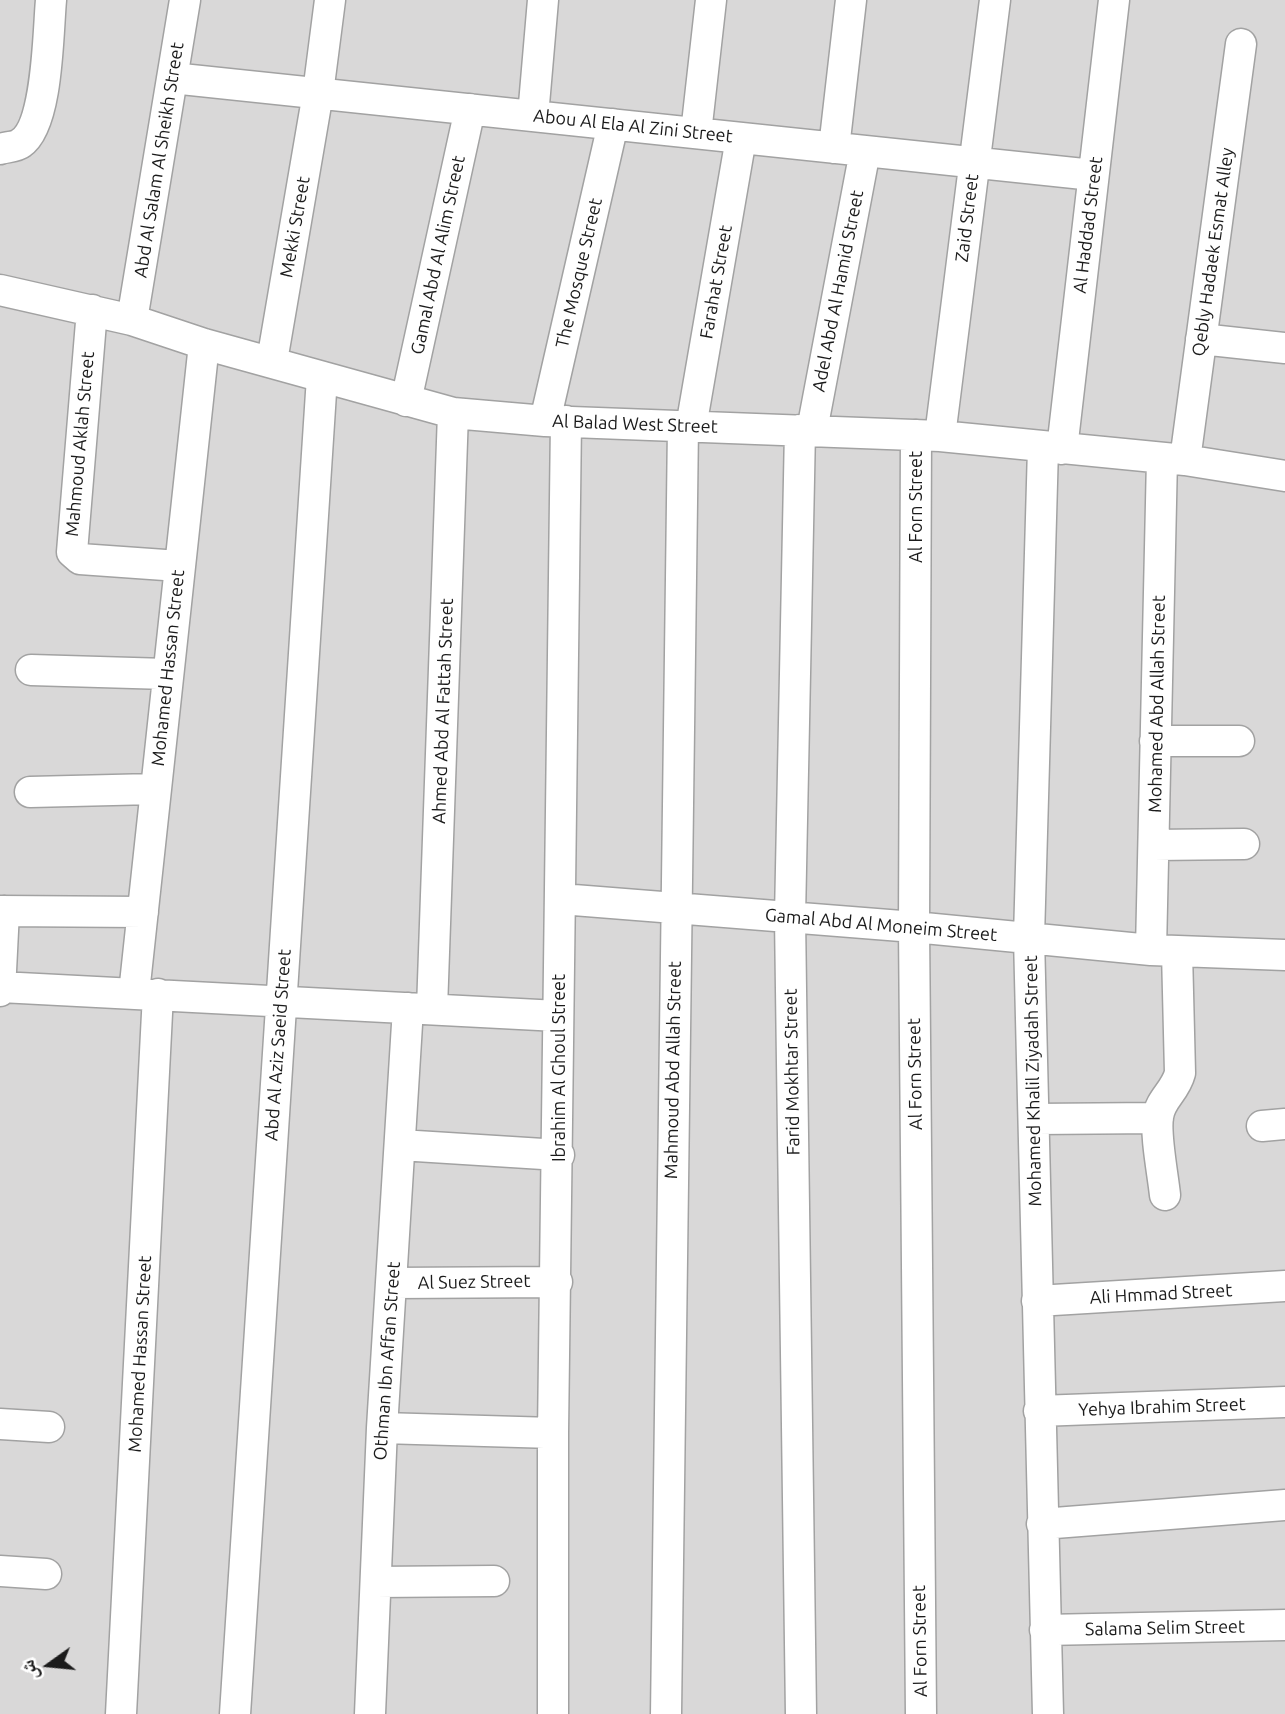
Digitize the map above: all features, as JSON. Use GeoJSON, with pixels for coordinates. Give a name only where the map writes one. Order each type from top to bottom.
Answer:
{"type":"FeatureCollection","features":[{"type":"Feature","properties":{"kind":"street"},"geometry":{"type":"LineString","coordinates":[[0,149],[21,144],[34,128],[41,107],[51,0]]}},
{"type":"Feature","properties":{"kind":"street","name":"Abd Al Salam Al Sheikh Street"},"geometry":{"type":"LineString","coordinates":[[132,320],[185,0]]}},
{"type":"Feature","properties":{"kind":"street","name":"Mekki Street"},"geometry":{"type":"LineString","coordinates":[[272,361],[318,93],[330,0]]}},
{"type":"Feature","properties":{"kind":"street"},"geometry":{"type":"LineString","coordinates":[[533,116],[543,0]]}},
{"type":"Feature","properties":{"kind":"street"},"geometry":{"type":"LineString","coordinates":[[696,133],[711,0]]}},
{"type":"Feature","properties":{"kind":"street"},"geometry":{"type":"LineString","coordinates":[[834,148],[851,0]]}},
{"type":"Feature","properties":{"kind":"street","name":"Zaid Street"},"geometry":{"type":"LineString","coordinates":[[928,435],[974,162],[995,0]]}},
{"type":"Feature","properties":{"kind":"street","name":"Al Haddad Street"},"geometry":{"type":"LineString","coordinates":[[1053,449],[1093,175],[1114,0]]}},
{"type":"Feature","properties":{"kind":"street","name":"Qebly Hadaek Esmat Alley"},"geometry":{"type":"LineString","coordinates":[[1174,459],[1201,339],[1241,44]]}},
{"type":"Feature","properties":{"kind":"street","name":"Abou Al Ela Al Zini Street"},"geometry":{"type":"LineString","coordinates":[[172,78],[1093,175]]}},
{"type":"Feature","properties":{"kind":"street","name":"Gamal Abd Al Alim Street"},"geometry":{"type":"LineString","coordinates":[[406,401],[470,109]]}},
{"type":"Feature","properties":{"kind":"street","name":"The Mosque Street"},"geometry":{"type":"LineString","coordinates":[[556,421],[613,124]]}},
{"type":"Feature","properties":{"kind":"street","name":"Farahat Street"},"geometry":{"type":"LineString","coordinates":[[687,427],[741,138]]}},
{"type":"Feature","properties":{"kind":"street","name":"Adel Abd Al Hamid Street"},"geometry":{"type":"LineString","coordinates":[[806,430],[865,151]]}},
{"type":"Feature","properties":{"kind":"street","name":"Al Balad West Street"},"geometry":{"type":"LineString","coordinates":[[0,290],[132,320],[204,344],[453,413],[556,421],[928,435],[1174,459],[1285,476]]}},
{"type":"Feature","properties":{"kind":"street","name":"Mahmoud Aklah Street"},"geometry":{"type":"LineString","coordinates":[[92,310],[72,552],[80,559],[179,566]]}},
{"type":"Feature","properties":{"kind":"street"},"geometry":{"type":"LineString","coordinates":[[1201,339],[1285,348]]}},
{"type":"Feature","properties":{"kind":"street","name":"Mohamed Hassan Street"},"geometry":{"type":"LineString","coordinates":[[121,1714],[146,993],[143,912],[154,789],[204,344]]}},
{"type":"Feature","properties":{"kind":"street","name":"Abd Al Aziz Saeid Street"},"geometry":{"type":"LineString","coordinates":[[235,1714],[322,377]]}},
{"type":"Feature","properties":{"kind":"street","name":"Ahmed Abd Al Fattah Street"},"geometry":{"type":"LineString","coordinates":[[420,1009],[453,413]]}},
{"type":"Feature","properties":{"kind":"street","name":"Ibrahim Al Ghoul Street"},"geometry":{"type":"LineString","coordinates":[[553,1714],[553,1433],[561,899],[556,421]]}},
{"type":"Feature","properties":{"kind":"street","name":"Mahmoud Abd Allah Street"},"geometry":{"type":"LineString","coordinates":[[666,1714],[675,908],[687,427]]}},
{"type":"Feature","properties":{"kind":"street","name":"Farid Mokhtar Street"},"geometry":{"type":"LineString","coordinates":[[801,1714],[790,917],[806,430]]}},
{"type":"Feature","properties":{"kind":"street","name":"Al Forn Street"},"geometry":{"type":"LineString","coordinates":[[921,1714],[914,927],[928,435]]}},
{"type":"Feature","properties":{"kind":"street","name":"Mohamed Khalil Ziyadah Street"},"geometry":{"type":"LineString","coordinates":[[1048,1714],[1029,937],[1053,449]]}},
{"type":"Feature","properties":{"kind":"street","name":"Mohamed Abd Allah Street"},"geometry":{"type":"LineString","coordinates":[[1158,1118],[1164,1098],[1177,1084],[1180,1073],[1154,845],[1155,741],[1174,459]]}},
{"type":"Feature","properties":{"kind":"street"},"geometry":{"type":"LineString","coordinates":[[31,670],[167,674]]}},
{"type":"Feature","properties":{"kind":"street"},"geometry":{"type":"LineString","coordinates":[[1155,741],[1239,741]]}},
{"type":"Feature","properties":{"kind":"street"},"geometry":{"type":"LineString","coordinates":[[30,792],[154,789]]}},
{"type":"Feature","properties":{"kind":"street"},"geometry":{"type":"LineString","coordinates":[[1154,845],[1244,844]]}},
{"type":"Feature","properties":{"kind":"street","name":"Gamal Abd Al Moneim Street"},"geometry":{"type":"LineString","coordinates":[[561,899],[914,927],[1164,951],[1285,956]]}},
{"type":"Feature","properties":{"kind":"street"},"geometry":{"type":"LineString","coordinates":[[143,912],[2,911],[0,989],[146,993],[558,1016]]}},
{"type":"Feature","properties":{"kind":"street","name":"Othman Ibn Affan Street"},"geometry":{"type":"LineString","coordinates":[[370,1714],[382,1429],[400,1145],[420,1009]]}},
{"type":"Feature","properties":{"kind":"street"},"geometry":{"type":"LineString","coordinates":[[1035,1119],[1158,1118],[1164,1195]]}},
{"type":"Feature","properties":{"kind":"street"},"geometry":{"type":"LineString","coordinates":[[400,1145],[559,1155]]}},
{"type":"Feature","properties":{"kind":"street","name":"Al Suez Street"},"geometry":{"type":"LineString","coordinates":[[392,1283],[557,1282]]}},
{"type":"Feature","properties":{"kind":"street","name":"Ali Hmmad Street"},"geometry":{"type":"LineString","coordinates":[[1037,1301],[1285,1286]]}},
{"type":"Feature","properties":{"kind":"street","name":"Yehya Ibrahim Street"},"geometry":{"type":"LineString","coordinates":[[1039,1411],[1285,1402]]}},
{"type":"Feature","properties":{"kind":"street"},"geometry":{"type":"LineString","coordinates":[[0,1424],[49,1427]]}},
{"type":"Feature","properties":{"kind":"street"},"geometry":{"type":"LineString","coordinates":[[382,1429],[553,1433]]}},
{"type":"Feature","properties":{"kind":"street"},"geometry":{"type":"LineString","coordinates":[[1042,1524],[1285,1505]]}},
{"type":"Feature","properties":{"kind":"street"},"geometry":{"type":"LineString","coordinates":[[0,1571],[46,1574]]}},
{"type":"Feature","properties":{"kind":"street"},"geometry":{"type":"LineString","coordinates":[[376,1582],[494,1581]]}},
{"type":"Feature","properties":{"kind":"street","name":"Salama Selim Street"},"geometry":{"type":"LineString","coordinates":[[1045,1630],[1285,1625]]}},
{"type":"Feature","properties":{"kind":"street"},"geometry":{"type":"LineString","coordinates":[[542,1714],[553,1714]]}},
{"type":"Feature","properties":{"kind":"shaded area"},"geometry":{"type":"Polygon","coordinates":[[[0,0],[1285,0],[1285,1714],[0,1714],[0,0]]]}}]}
